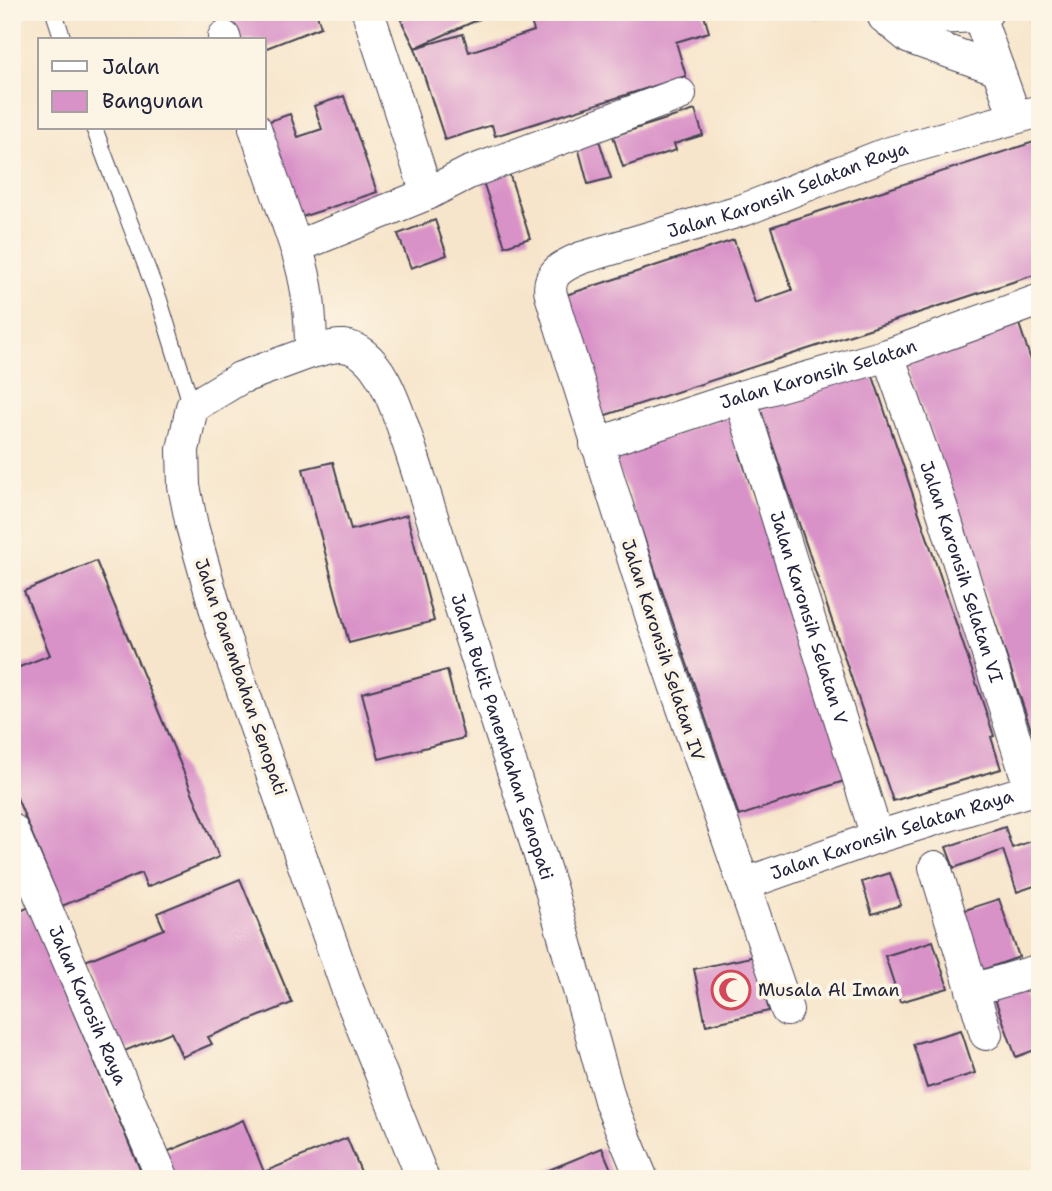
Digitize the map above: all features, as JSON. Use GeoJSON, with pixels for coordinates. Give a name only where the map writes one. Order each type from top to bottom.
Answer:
{"type":"FeatureCollection","features":[{"type":"Feature","properties":{"kind":"street"},"geometry":{"type":"LineString","coordinates":[[368,12],[427,194]]}},
{"type":"Feature","properties":{"kind":"street"},"geometry":{"type":"LineString","coordinates":[[884,16],[983,14],[998,69],[1027,114]]}},
{"type":"Feature","properties":{"kind":"street"},"geometry":{"type":"LineString","coordinates":[[884,16],[910,38],[998,69]]}},
{"type":"Feature","properties":{"kind":"street"},"geometry":{"type":"LineString","coordinates":[[296,247],[427,194],[468,173],[680,94]]}},
{"type":"Feature","properties":{"kind":"street","name":"Jalan Karonsih Selatan Raya"},"geometry":{"type":"LineString","coordinates":[[549,287],[556,271],[582,258],[746,208],[886,154],[1027,114]]}},
{"type":"Feature","properties":{"kind":"street"},"geometry":{"type":"LineString","coordinates":[[192,407],[240,378],[311,352],[311,309],[307,282],[256,130]]}},
{"type":"Feature","properties":{"kind":"street","name":"Jalan Karonsih Selatan IV"},"geometry":{"type":"LineString","coordinates":[[549,287],[656,631],[787,1010]]}},
{"type":"Feature","properties":{"kind":"street","name":"Jalan Karonsih Selatan"},"geometry":{"type":"LineString","coordinates":[[596,444],[740,397],[888,355],[1038,307]]}},
{"type":"Feature","properties":{"kind":"street","name":"Jalan Bukit Panembahan Senopati"},"geometry":{"type":"LineString","coordinates":[[311,352],[343,346],[356,349],[367,357],[385,383],[411,451],[551,890],[611,1104],[642,1179]]}},
{"type":"Feature","properties":{"kind":"street","name":"Jalan Karonsih Selatan VI"},"geometry":{"type":"LineString","coordinates":[[888,355],[1035,788]]}},
{"type":"Feature","properties":{"kind":"street","name":"Jalan Karonsih Selatan V"},"geometry":{"type":"LineString","coordinates":[[740,397],[877,837]]}},
{"type":"Feature","properties":{"kind":"street","name":"Jalan Panembahan Senopati"},"geometry":{"type":"LineString","coordinates":[[192,407],[183,450],[184,486],[192,526],[217,615],[348,991],[423,1179]]}},
{"type":"Feature","properties":{"kind":"street","name":"Jalan Karonsih Selatan Raya"},"geometry":{"type":"LineString","coordinates":[[744,884],[877,837],[1035,788]]}},
{"type":"Feature","properties":{"kind":"street","name":"Jalan Karosih Raya"},"geometry":{"type":"LineString","coordinates":[[12,830],[163,1179]]}},
{"type":"Feature","properties":{"kind":"street"},"geometry":{"type":"LineString","coordinates":[[935,867],[986,1034]]}},
{"type":"Feature","properties":{"kind":"street"},"geometry":{"type":"LineString","coordinates":[[972,990],[1040,970]]}},
{"type":"Feature","properties":{"kind":"lane"},"geometry":{"type":"LineString","coordinates":[[54,12],[63,38]]}},
{"type":"Feature","properties":{"kind":"lane","name":"Jalan Panembahan Senopati"},"geometry":{"type":"LineString","coordinates":[[95,130],[159,300],[192,407]]}},
{"type":"Feature","properties":{"kind":"green space"},"geometry":{"type":"Polygon","coordinates":[[[1027,12],[1040,12],[1040,50],[1027,12]]]}},
{"type":"Feature","properties":{"kind":"building"},"geometry":{"type":"Polygon","coordinates":[[[252,12],[316,12],[321,27],[266,48],[266,38],[237,38],[231,20],[252,12]]]}},
{"type":"Feature","properties":{"kind":"building"},"geometry":{"type":"Polygon","coordinates":[[[408,12],[495,12],[415,48],[401,20],[410,17],[408,12]]]}},
{"type":"Feature","properties":{"kind":"building"},"geometry":{"type":"Polygon","coordinates":[[[542,12],[703,12],[709,32],[676,42],[686,76],[495,136],[492,125],[445,140],[415,48],[463,34],[469,52],[534,31],[529,16],[542,12]]]}},
{"type":"Feature","properties":{"kind":"building"},"geometry":{"type":"Polygon","coordinates":[[[813,12],[836,12],[836,13],[815,19],[813,12]]]}},
{"type":"Feature","properties":{"kind":"building"},"geometry":{"type":"Polygon","coordinates":[[[344,96],[377,192],[290,221],[266,122],[290,114],[298,137],[322,129],[314,106],[344,96]]]}},
{"type":"Feature","properties":{"kind":"building"},"geometry":{"type":"Polygon","coordinates":[[[695,110],[703,135],[674,144],[676,150],[623,167],[613,136],[695,110]]]}},
{"type":"Feature","properties":{"kind":"building"},"geometry":{"type":"Polygon","coordinates":[[[598,137],[611,178],[588,184],[577,143],[598,137]]]}},
{"type":"Feature","properties":{"kind":"building"},"geometry":{"type":"Polygon","coordinates":[[[1040,140],[1040,273],[600,417],[560,297],[734,240],[755,303],[792,290],[771,227],[1040,140]]]}},
{"type":"Feature","properties":{"kind":"building"},"geometry":{"type":"Polygon","coordinates":[[[509,173],[530,238],[505,246],[483,182],[509,173]]]}},
{"type":"Feature","properties":{"kind":"building"},"geometry":{"type":"Polygon","coordinates":[[[435,220],[447,255],[411,268],[398,234],[435,220]]]}},
{"type":"Feature","properties":{"kind":"building"},"geometry":{"type":"Polygon","coordinates":[[[1017,318],[1040,387],[1039,753],[905,356],[1017,318]]]}},
{"type":"Feature","properties":{"kind":"building"},"geometry":{"type":"Polygon","coordinates":[[[871,370],[994,736],[991,737],[1001,769],[893,801],[760,408],[871,370]]]}},
{"type":"Feature","properties":{"kind":"building"},"geometry":{"type":"Polygon","coordinates":[[[733,414],[746,452],[740,454],[850,779],[739,816],[628,491],[611,455],[733,414]]]}},
{"type":"Feature","properties":{"kind":"building"},"geometry":{"type":"Polygon","coordinates":[[[333,462],[351,530],[407,515],[434,621],[349,643],[303,469],[333,462]]]}},
{"type":"Feature","properties":{"kind":"building"},"geometry":{"type":"Polygon","coordinates":[[[96,561],[219,857],[147,887],[141,873],[62,906],[12,786],[12,670],[50,655],[24,591],[96,561]]]}},
{"type":"Feature","properties":{"kind":"building"},"geometry":{"type":"Polygon","coordinates":[[[447,670],[464,738],[379,759],[362,693],[447,670]]]}},
{"type":"Feature","properties":{"kind":"building"},"geometry":{"type":"Polygon","coordinates":[[[1005,827],[1012,848],[1040,838],[1040,884],[1017,892],[1003,850],[954,868],[946,847],[1005,827]]]}},
{"type":"Feature","properties":{"kind":"building"},"geometry":{"type":"Polygon","coordinates":[[[890,873],[901,905],[872,914],[862,882],[890,873]]]}},
{"type":"Feature","properties":{"kind":"building"},"geometry":{"type":"Polygon","coordinates":[[[240,879],[292,1003],[208,1037],[212,1044],[182,1057],[171,1032],[122,1052],[85,961],[164,929],[157,913],[240,879]]]}},
{"type":"Feature","properties":{"kind":"building"},"geometry":{"type":"Polygon","coordinates":[[[999,899],[1019,957],[980,971],[959,912],[999,899]]]}},
{"type":"Feature","properties":{"kind":"building"},"geometry":{"type":"Polygon","coordinates":[[[29,907],[144,1179],[12,1179],[12,915],[29,907]]]}},
{"type":"Feature","properties":{"kind":"building"},"geometry":{"type":"Polygon","coordinates":[[[933,941],[948,988],[900,1002],[885,956],[933,941]]]}},
{"type":"Feature","properties":{"kind":"building","name":"Musala Al Iman"},"geometry":{"type":"Polygon","coordinates":[[[756,956],[769,1011],[706,1025],[694,969],[756,956]]]}},
{"type":"Feature","properties":{"kind":"building"},"geometry":{"type":"Polygon","coordinates":[[[1027,985],[1040,1022],[1040,1048],[1016,1057],[994,996],[1027,985]]]}},
{"type":"Feature","properties":{"kind":"building"},"geometry":{"type":"Polygon","coordinates":[[[961,1030],[975,1073],[927,1088],[913,1044],[961,1030]]]}},
{"type":"Feature","properties":{"kind":"building"},"geometry":{"type":"Polygon","coordinates":[[[243,1120],[264,1172],[347,1138],[364,1179],[175,1179],[164,1153],[243,1120]]]}},
{"type":"Feature","properties":{"kind":"building"},"geometry":{"type":"Polygon","coordinates":[[[602,1148],[613,1174],[601,1179],[527,1179],[602,1148]]]}},
{"type":"Feature","properties":{"kind":"place","name":"Musala Al Iman"},"geometry":{"type":"Point","coordinates":[731,990]}}]}
